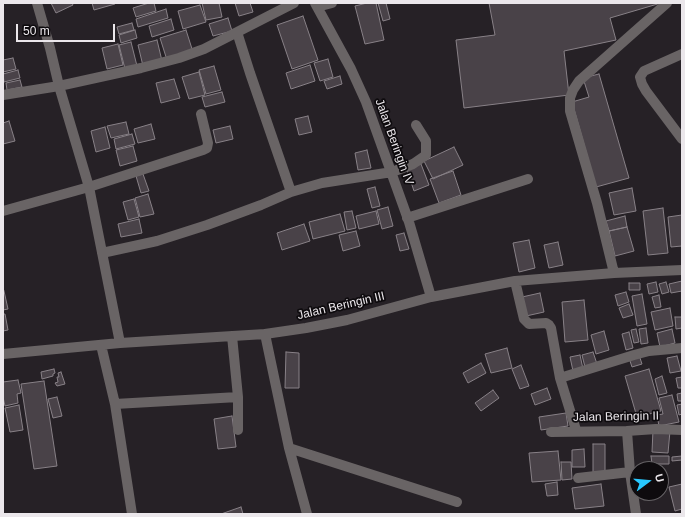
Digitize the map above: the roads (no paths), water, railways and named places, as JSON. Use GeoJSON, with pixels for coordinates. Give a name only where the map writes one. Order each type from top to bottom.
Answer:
{"type":"FeatureCollection","features":[{"type":"Feature","properties":{"kind":"street"},"geometry":{"type":"LineString","coordinates":[[37,3],[59,86],[89,187],[120,343]]}},
{"type":"Feature","properties":{"kind":"street"},"geometry":{"type":"LineString","coordinates":[[3,95],[59,86],[179,58],[204,49],[294,3]]}},
{"type":"Feature","properties":{"kind":"street"},"geometry":{"type":"LineString","coordinates":[[316,5],[332,3]]}},
{"type":"Feature","properties":{"kind":"street"},"geometry":{"type":"LineString","coordinates":[[614,273],[597,203],[570,111],[570,98],[579,81],[667,3]]}},
{"type":"Feature","properties":{"kind":"street","name":"Jalan Beringin IV"},"geometry":{"type":"LineString","coordinates":[[316,5],[351,70],[363,96],[408,218],[431,297]]}},
{"type":"Feature","properties":{"kind":"street"},"geometry":{"type":"LineString","coordinates":[[237,32],[291,192]]}},
{"type":"Feature","properties":{"kind":"street"},"geometry":{"type":"LineString","coordinates":[[682,54],[644,71],[640,77],[646,91],[682,139]]}},
{"type":"Feature","properties":{"kind":"street"},"geometry":{"type":"LineString","coordinates":[[3,211],[89,187],[196,153],[207,148],[208,143],[201,114]]}},
{"type":"Feature","properties":{"kind":"street"},"geometry":{"type":"LineString","coordinates":[[102,252],[157,241],[207,225],[291,192],[322,183],[392,172],[413,164],[426,155],[426,141],[416,125]]}},
{"type":"Feature","properties":{"kind":"street"},"geometry":{"type":"LineString","coordinates":[[408,218],[528,179]]}},
{"type":"Feature","properties":{"kind":"street","name":"Jalan Beringin III"},"geometry":{"type":"LineString","coordinates":[[3,354],[120,343],[265,334],[347,320],[431,297],[515,281],[614,273],[682,270]]}},
{"type":"Feature","properties":{"kind":"street"},"geometry":{"type":"LineString","coordinates":[[515,281],[524,319],[529,324],[546,323],[549,324],[551,328],[560,378],[576,430]]}},
{"type":"Feature","properties":{"kind":"street"},"geometry":{"type":"LineString","coordinates":[[265,334],[289,448],[307,514]]}},
{"type":"Feature","properties":{"kind":"street"},"geometry":{"type":"LineString","coordinates":[[232,336],[238,397],[238,430]]}},
{"type":"Feature","properties":{"kind":"street"},"geometry":{"type":"LineString","coordinates":[[101,345],[115,404],[132,514]]}},
{"type":"Feature","properties":{"kind":"street"},"geometry":{"type":"LineString","coordinates":[[560,378],[649,351],[682,348]]}},
{"type":"Feature","properties":{"kind":"street"},"geometry":{"type":"LineString","coordinates":[[115,404],[238,397]]}},
{"type":"Feature","properties":{"kind":"street","name":"Jalan Beringin II"},"geometry":{"type":"LineString","coordinates":[[551,432],[576,430],[682,430]]}},
{"type":"Feature","properties":{"kind":"street"},"geometry":{"type":"LineString","coordinates":[[627,431],[629,461]]}},
{"type":"Feature","properties":{"kind":"street"},"geometry":{"type":"LineString","coordinates":[[289,448],[457,502]]}},
{"type":"Feature","properties":{"kind":"street"},"geometry":{"type":"LineString","coordinates":[[578,478],[629,472]]}},
{"type":"Feature","properties":{"kind":"street"},"geometry":{"type":"LineString","coordinates":[[634,501],[636,514]]}}]}
